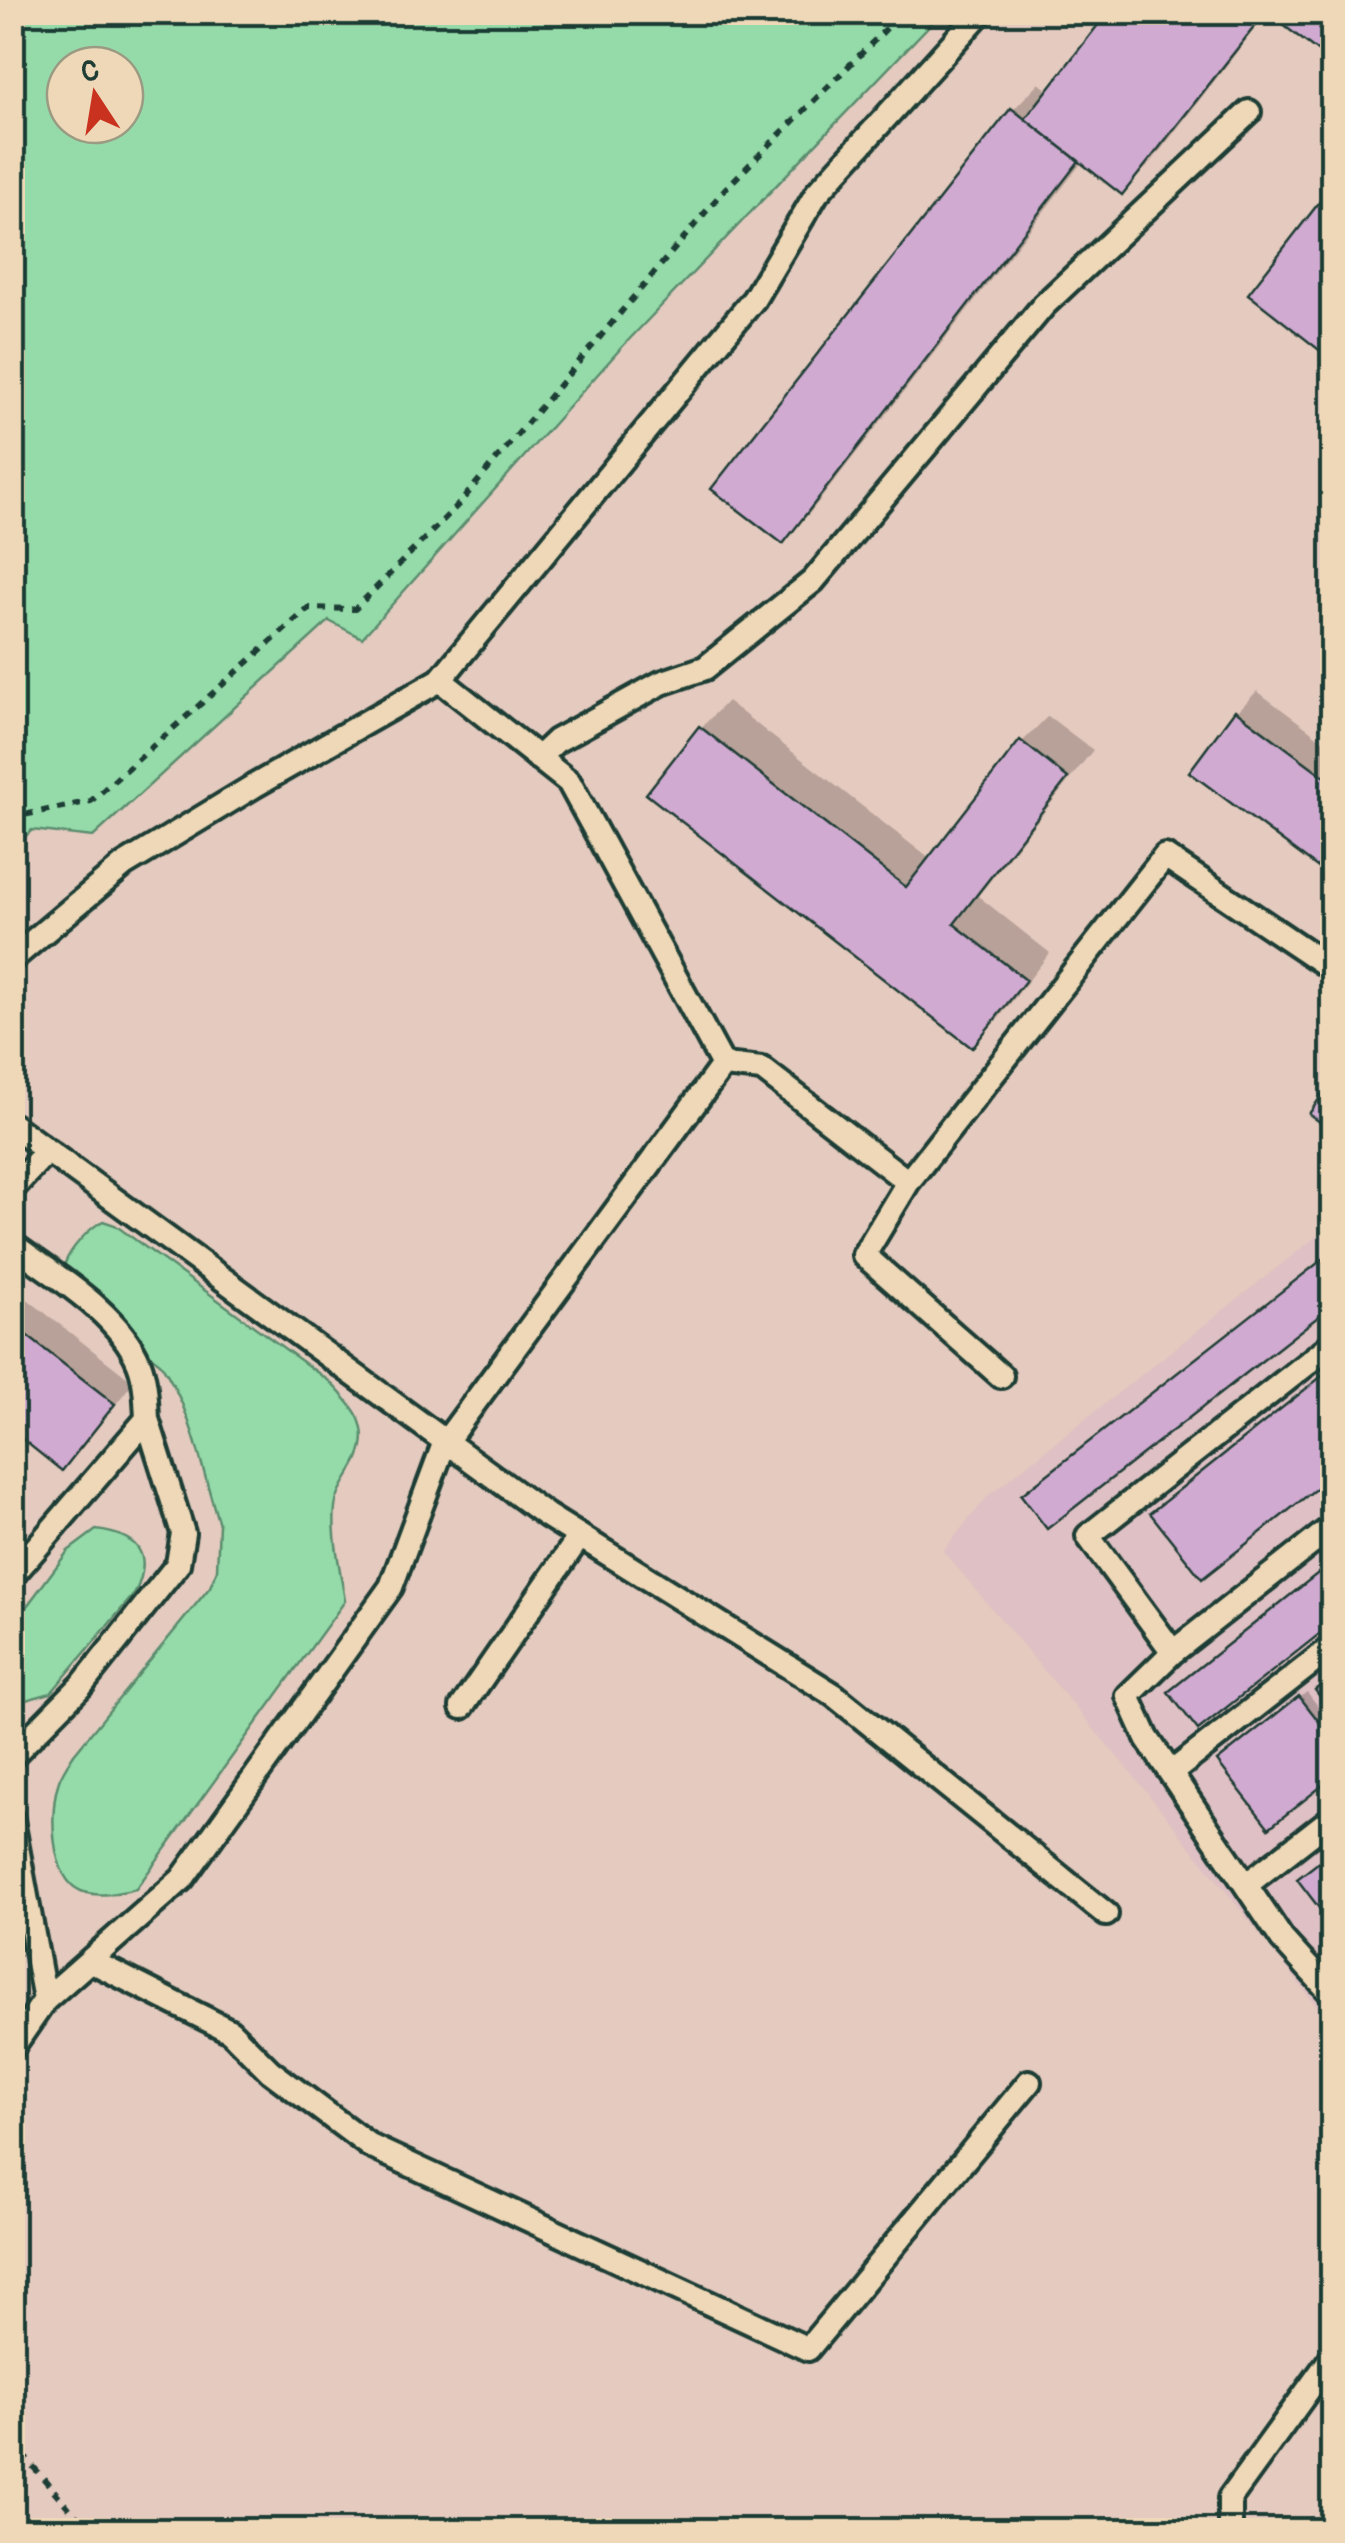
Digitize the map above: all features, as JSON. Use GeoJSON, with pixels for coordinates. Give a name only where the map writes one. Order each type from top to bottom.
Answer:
{"type":"FeatureCollection","features":[{"type":"Feature","properties":{"kind":"lane"},"geometry":{"type":"LineString","coordinates":[[12,960],[124,865],[440,680],[754,298],[817,193],[981,12]]}},
{"type":"Feature","properties":{"kind":"lane"},"geometry":{"type":"LineString","coordinates":[[538,758],[556,740],[660,683],[705,668],[812,582],[1044,305],[1248,112]]}},
{"type":"Feature","properties":{"kind":"lane"},"geometry":{"type":"LineString","coordinates":[[440,680],[569,782],[724,1065]]}},
{"type":"Feature","properties":{"kind":"lane"},"geometry":{"type":"LineString","coordinates":[[1002,1376],[864,1256],[908,1182],[1165,856],[1328,966],[1332,961]]}},
{"type":"Feature","properties":{"kind":"lane"},"geometry":{"type":"LineString","coordinates":[[724,1065],[762,1069],[908,1182]]}},
{"type":"Feature","properties":{"kind":"lane"},"geometry":{"type":"LineString","coordinates":[[12,2048],[45,2000],[182,1879],[391,1587],[444,1444],[724,1065]]}},
{"type":"Feature","properties":{"kind":"lane"},"geometry":{"type":"LineString","coordinates":[[12,1125],[444,1444],[580,1536],[834,1695],[1106,1914]]}},
{"type":"Feature","properties":{"kind":"lane"},"geometry":{"type":"LineString","coordinates":[[12,1189],[48,1150]]}},
{"type":"Feature","properties":{"kind":"lane"},"geometry":{"type":"LineString","coordinates":[[12,1244],[99,1308],[138,1360],[145,1386],[146,1418],[183,1533],[178,1564],[82,1685],[12,1756]]}},
{"type":"Feature","properties":{"kind":"lane"},"geometry":{"type":"LineString","coordinates":[[1174,1652],[1088,1536],[1332,1344]]}},
{"type":"Feature","properties":{"kind":"lane"},"geometry":{"type":"LineString","coordinates":[[12,1576],[146,1418]]}},
{"type":"Feature","properties":{"kind":"lane"},"geometry":{"type":"LineString","coordinates":[[1332,1526],[1174,1652],[1128,1696],[1147,1738],[1282,1939],[1332,1994]]}},
{"type":"Feature","properties":{"kind":"lane"},"geometry":{"type":"LineString","coordinates":[[462,1707],[580,1536]]}},
{"type":"Feature","properties":{"kind":"lane"},"geometry":{"type":"LineString","coordinates":[[1171,1773],[1332,1647]]}},
{"type":"Feature","properties":{"kind":"lane"},"geometry":{"type":"LineString","coordinates":[[1246,1885],[1332,1818]]}},
{"type":"Feature","properties":{"kind":"lane"},"geometry":{"type":"LineString","coordinates":[[12,1820],[45,2000]]}},
{"type":"Feature","properties":{"kind":"lane"},"geometry":{"type":"LineString","coordinates":[[91,1961],[230,2031],[270,2072],[370,2146],[808,2349],[1029,2082]]}},
{"type":"Feature","properties":{"kind":"lane"},"geometry":{"type":"LineString","coordinates":[[1230,2530],[1230,2498],[1332,2358]]}},
{"type":"Feature","properties":{"kind":"path"},"geometry":{"type":"LineString","coordinates":[[12,822],[18,816],[91,801],[309,608],[355,609],[458,504],[725,190],[903,12]]}},
{"type":"Feature","properties":{"kind":"path"},"geometry":{"type":"LineString","coordinates":[[12,2442],[88,2530]]}},
{"type":"Feature","properties":{"kind":"shaded area"},"geometry":{"type":"Polygon","coordinates":[[[1332,1224],[1332,2025],[1142,1786],[943,1551],[988,1496],[1332,1224]]]}},
{"type":"Feature","properties":{"kind":"green space"},"geometry":{"type":"Polygon","coordinates":[[[13,12],[941,12],[622,347],[362,638],[329,621],[93,837],[32,830],[13,848],[13,12]]]}},
{"type":"Feature","properties":{"kind":"green space"},"geometry":{"type":"Polygon","coordinates":[[[103,1221],[115,1225],[329,1381],[357,1414],[363,1433],[359,1456],[339,1492],[335,1509],[336,1549],[345,1601],[136,1889],[101,1894],[81,1891],[63,1872],[53,1825],[59,1781],[74,1754],[210,1587],[217,1570],[219,1524],[188,1420],[160,1363],[71,1294],[66,1283],[68,1257],[86,1233],[103,1221]]]}},
{"type":"Feature","properties":{"kind":"green space"},"geometry":{"type":"Polygon","coordinates":[[[96,1530],[122,1536],[138,1548],[143,1567],[135,1593],[51,1693],[26,1700],[13,1696],[13,1625],[68,1551],[96,1530]]]}},
{"type":"Feature","properties":{"kind":"building"},"geometry":{"type":"Polygon","coordinates":[[[1108,12],[1266,12],[1122,195],[1025,119],[1108,12]]]}},
{"type":"Feature","properties":{"kind":"building"},"geometry":{"type":"Polygon","coordinates":[[[1266,12],[1332,12],[1332,62],[1266,12]]]}},
{"type":"Feature","properties":{"kind":"building"},"geometry":{"type":"Polygon","coordinates":[[[1011,108],[1079,161],[783,544],[711,489],[1011,108]]]}},
{"type":"Feature","properties":{"kind":"building"},"geometry":{"type":"Polygon","coordinates":[[[1332,186],[1332,360],[1248,294],[1332,186]]]}},
{"type":"Feature","properties":{"kind":"building"},"geometry":{"type":"Polygon","coordinates":[[[1235,710],[1332,782],[1332,878],[1189,772],[1235,710]]]}},
{"type":"Feature","properties":{"kind":"building"},"geometry":{"type":"Polygon","coordinates":[[[699,726],[906,887],[1020,740],[1068,778],[954,924],[1026,980],[972,1048],[646,794],[699,726]]]}},
{"type":"Feature","properties":{"kind":"building"},"geometry":{"type":"Polygon","coordinates":[[[1332,1080],[1332,1131],[1309,1114],[1332,1080]]]}},
{"type":"Feature","properties":{"kind":"building"},"geometry":{"type":"Polygon","coordinates":[[[1332,1252],[1332,1306],[1047,1529],[1021,1495],[1332,1252]]]}},
{"type":"Feature","properties":{"kind":"building"},"geometry":{"type":"Polygon","coordinates":[[[12,1324],[115,1404],[62,1471],[12,1431],[12,1324]]]}},
{"type":"Feature","properties":{"kind":"building"},"geometry":{"type":"Polygon","coordinates":[[[1332,1368],[1332,1476],[1202,1579],[1150,1513],[1332,1368]]]}},
{"type":"Feature","properties":{"kind":"building"},"geometry":{"type":"Polygon","coordinates":[[[1332,1562],[1332,1624],[1198,1730],[1168,1692],[1332,1562]]]}},
{"type":"Feature","properties":{"kind":"building"},"geometry":{"type":"Polygon","coordinates":[[[1332,1676],[1332,1712],[1315,1690],[1332,1676]]]}},
{"type":"Feature","properties":{"kind":"building"},"geometry":{"type":"Polygon","coordinates":[[[1299,1696],[1332,1738],[1332,1778],[1269,1828],[1217,1761],[1299,1696]]]}},
{"type":"Feature","properties":{"kind":"building"},"geometry":{"type":"Polygon","coordinates":[[[1332,1852],[1332,1925],[1297,1879],[1332,1852]]]}}]}
